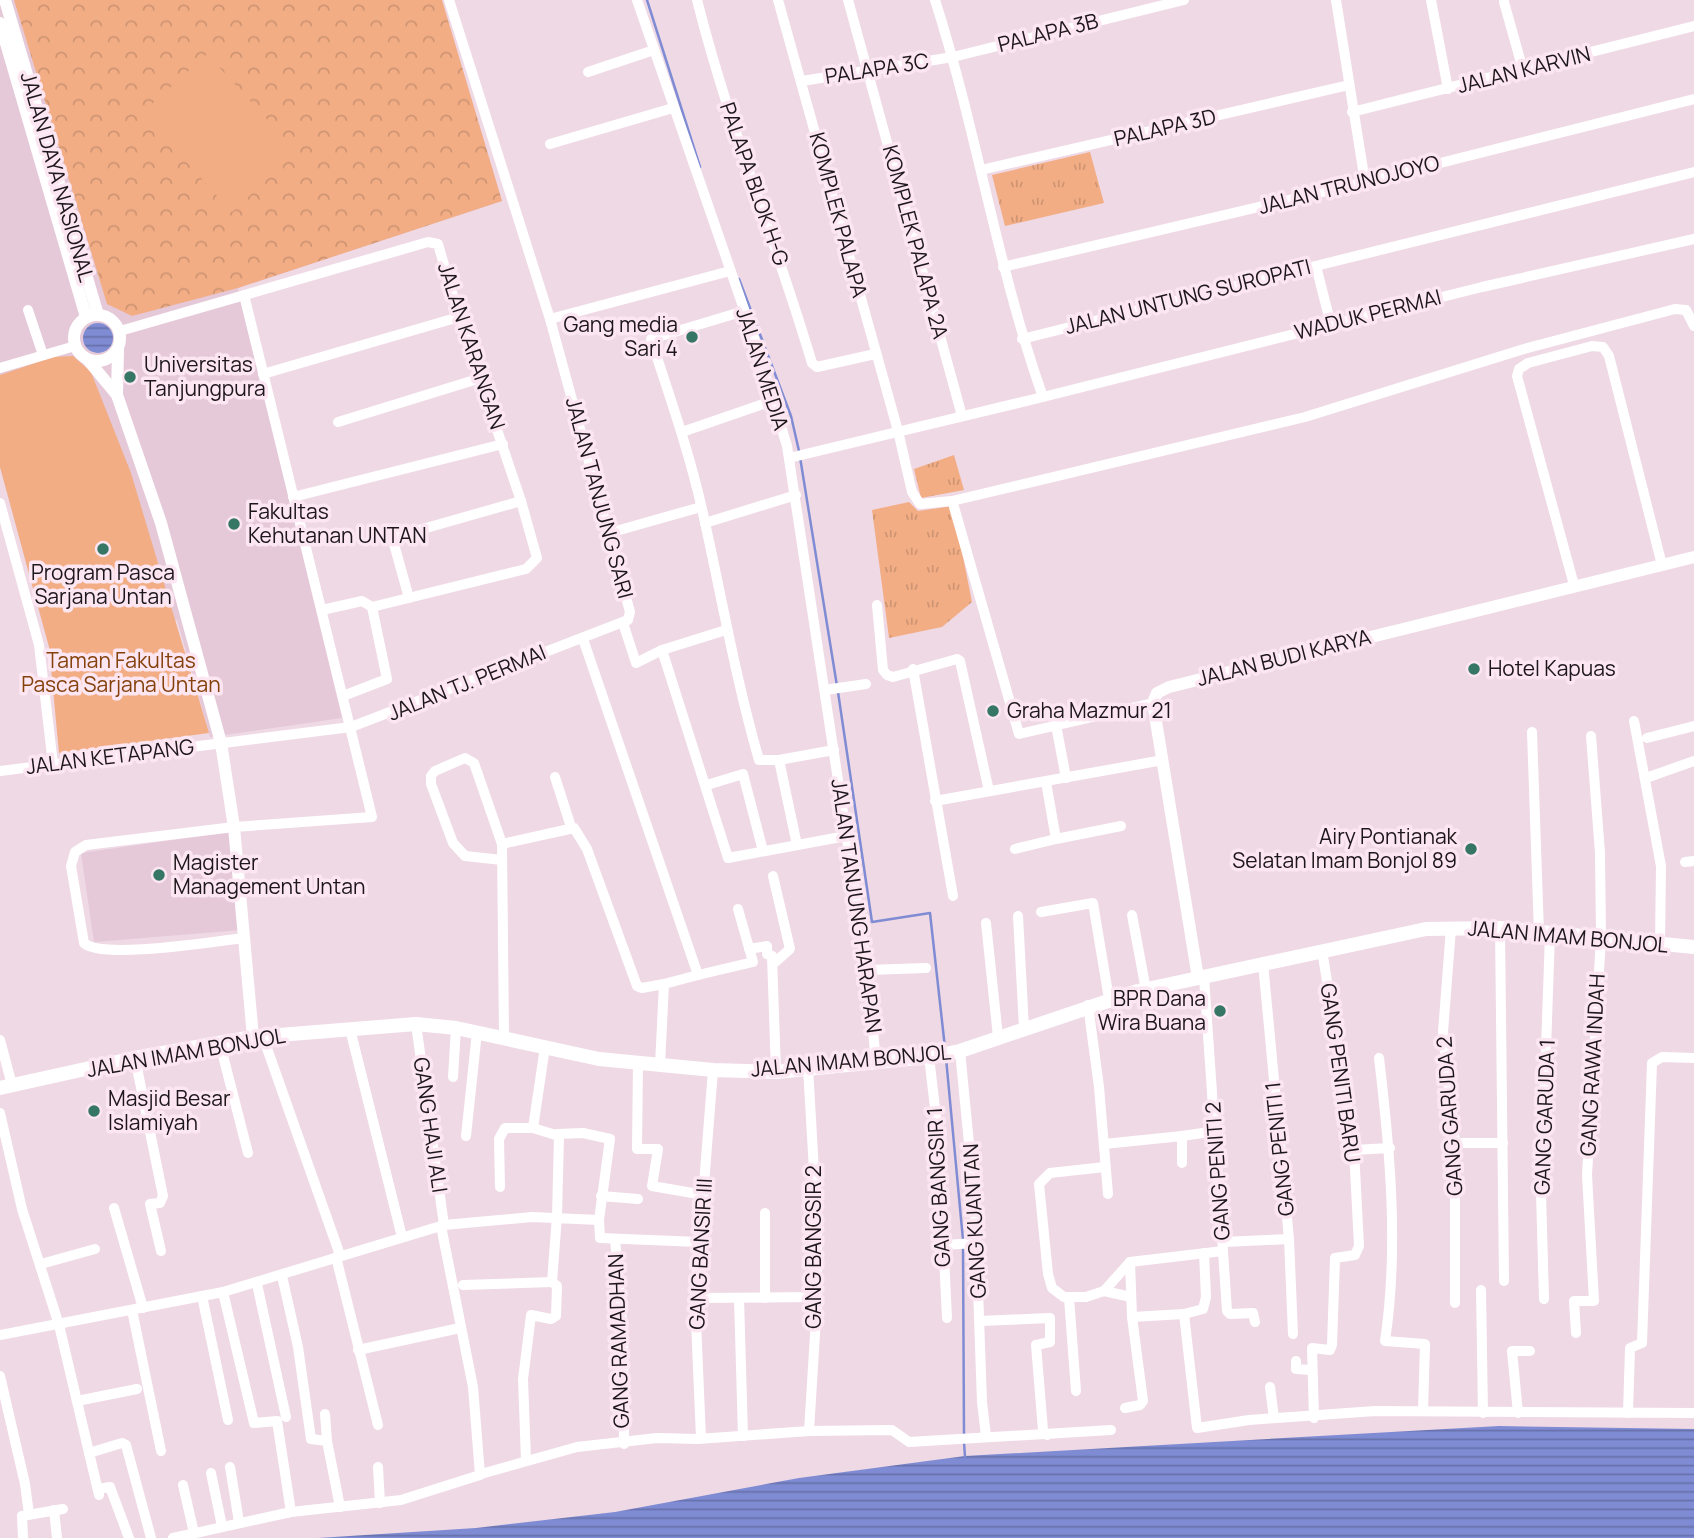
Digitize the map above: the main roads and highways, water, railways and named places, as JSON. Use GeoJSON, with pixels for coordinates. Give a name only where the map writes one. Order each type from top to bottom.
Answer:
{"type":"FeatureCollection","features":[{"type":"Feature","properties":{"kind":"main road","name":"JALAN IMAM BONJOL"},"geometry":{"type":"LineString","coordinates":[[6,1087],[135,1058],[258,1037],[416,1024],[456,1028],[638,1064],[776,1072],[932,1057],[959,1051],[1109,999],[1402,933],[1451,928],[1500,928],[1694,947]]}},
{"type":"Feature","properties":{"kind":"water"},"geometry":{"type":"Polygon","coordinates":[[[98,323],[104,324],[112,332],[112,344],[104,352],[98,353],[92,352],[84,344],[83,338],[84,332],[92,324],[98,323]]]}},
{"type":"Feature","properties":{"kind":"water"},"geometry":{"type":"Polygon","coordinates":[[[1499,1426],[1694,1429],[1694,1538],[318,1538],[476,1528],[615,1512],[799,1478],[965,1456],[1499,1426]]]}},
{"type":"Feature","properties":{"kind":"waterway"},"geometry":{"type":"LineString","coordinates":[[647,0],[700,167]]}},
{"type":"Feature","properties":{"kind":"waterway"},"geometry":{"type":"LineString","coordinates":[[739,279],[791,416],[799,451]]}},
{"type":"Feature","properties":{"kind":"waterway"},"geometry":{"type":"LineString","coordinates":[[800,457],[837,686]]}},
{"type":"Feature","properties":{"kind":"waterway"},"geometry":{"type":"LineString","coordinates":[[838,692],[872,922],[930,913],[945,1048]]}},
{"type":"Feature","properties":{"kind":"waterway"},"geometry":{"type":"LineString","coordinates":[[946,1058],[963,1240]]}},
{"type":"Feature","properties":{"kind":"waterway"},"geometry":{"type":"LineString","coordinates":[[963,1246],[964,1436]]}},
{"type":"Feature","properties":{"kind":"waterway"},"geometry":{"type":"LineString","coordinates":[[964,1442],[965,1457]]}},
{"type":"Feature","properties":{"kind":"place","name":"Gang media Sari 4"},"geometry":{"type":"Point","coordinates":[692,337]}},
{"type":"Feature","properties":{"kind":"place","name":"Universitas Tanjungpura"},"geometry":{"type":"Point","coordinates":[130,377]}},
{"type":"Feature","properties":{"kind":"place","name":"Fakultas Kehutanan UNTAN"},"geometry":{"type":"Point","coordinates":[234,524]}},
{"type":"Feature","properties":{"kind":"place","name":"Program Pasca Sarjana Untan"},"geometry":{"type":"Point","coordinates":[103,549]}},
{"type":"Feature","properties":{"kind":"place","name":"Hotel Kapuas"},"geometry":{"type":"Point","coordinates":[1474,669]}},
{"type":"Feature","properties":{"kind":"place","name":"Graha Mazmur 21"},"geometry":{"type":"Point","coordinates":[993,711]}},
{"type":"Feature","properties":{"kind":"place","name":"Airy Pontianak Selatan Imam Bonjol 89"},"geometry":{"type":"Point","coordinates":[1471,849]}},
{"type":"Feature","properties":{"kind":"place","name":"Magister Management Untan"},"geometry":{"type":"Point","coordinates":[159,875]}},
{"type":"Feature","properties":{"kind":"place","name":"BPR Dana Wira Buana"},"geometry":{"type":"Point","coordinates":[1220,1011]}},
{"type":"Feature","properties":{"kind":"place","name":"Masjid Besar Islamiyah"},"geometry":{"type":"Point","coordinates":[94,1111]}},
{"type":"Feature","properties":{"kind":"park label","name":"Taman Fakultas Pasca Sarjana Untan"},"geometry":{"type":"Point","coordinates":[121,673]}}]}
